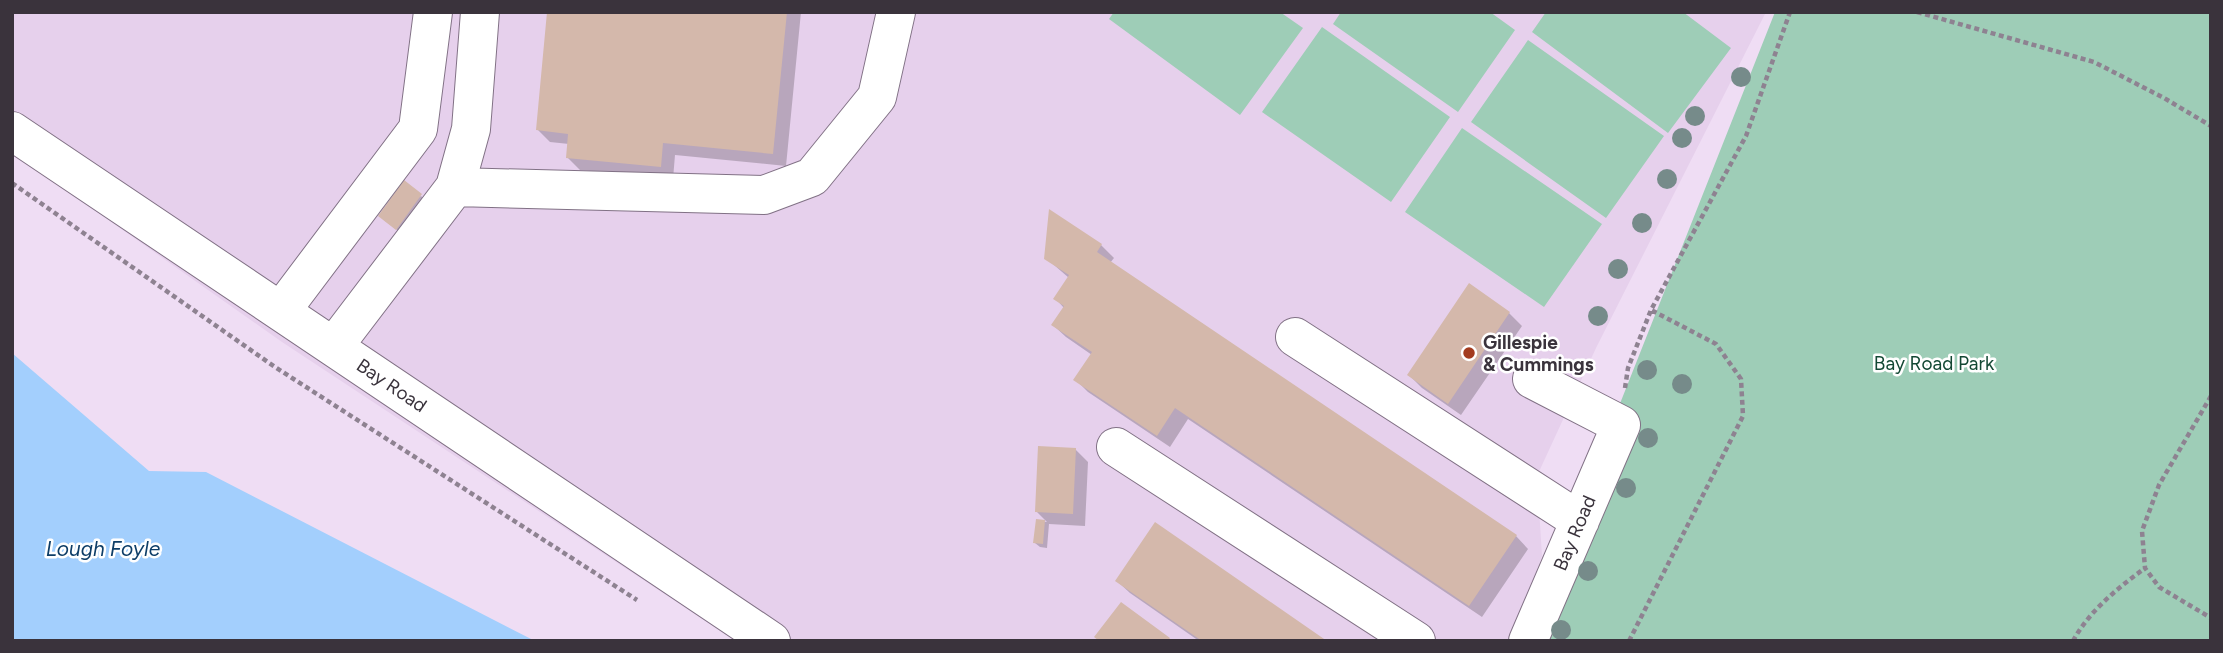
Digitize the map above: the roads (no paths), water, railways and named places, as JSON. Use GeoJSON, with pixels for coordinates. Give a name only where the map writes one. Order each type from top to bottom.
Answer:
{"type":"FeatureCollection","features":[{"type":"Feature","properties":{"kind":"street"},"geometry":{"type":"LineString","coordinates":[[281,312],[418,129],[433,12]]}},
{"type":"Feature","properties":{"kind":"street"},"geometry":{"type":"LineString","coordinates":[[334,346],[455,187],[471,129],[481,12]]}},
{"type":"Feature","properties":{"kind":"street"},"geometry":{"type":"LineString","coordinates":[[455,187],[764,195],[812,177],[877,97],[896,12]]}},
{"type":"Feature","properties":{"kind":"street","name":"Bay Road"},"geometry":{"type":"LineString","coordinates":[[12,131],[771,641]]}},
{"type":"Feature","properties":{"kind":"street"},"geometry":{"type":"LineString","coordinates":[[1295,337],[1580,521]]}},
{"type":"Feature","properties":{"kind":"street","name":"Bay Road"},"geometry":{"type":"LineString","coordinates":[[1528,641],[1621,425],[1532,379]]}},
{"type":"Feature","properties":{"kind":"street"},"geometry":{"type":"LineString","coordinates":[[1116,447],[1416,641]]}},
{"type":"Feature","properties":{"kind":"water","name":"Lough Foyle"},"geometry":{"type":"Polygon","coordinates":[[[12,353],[149,471],[206,472],[535,641],[12,641],[12,353]]]}},
{"type":"Feature","properties":{"kind":"place","name":"Gillespie & Cummings"},"geometry":{"type":"Point","coordinates":[1469,353]}},
{"type":"Feature","properties":{"kind":"park label","name":"Bay Road Park"},"geometry":{"type":"Point","coordinates":[1934,363]}}]}
